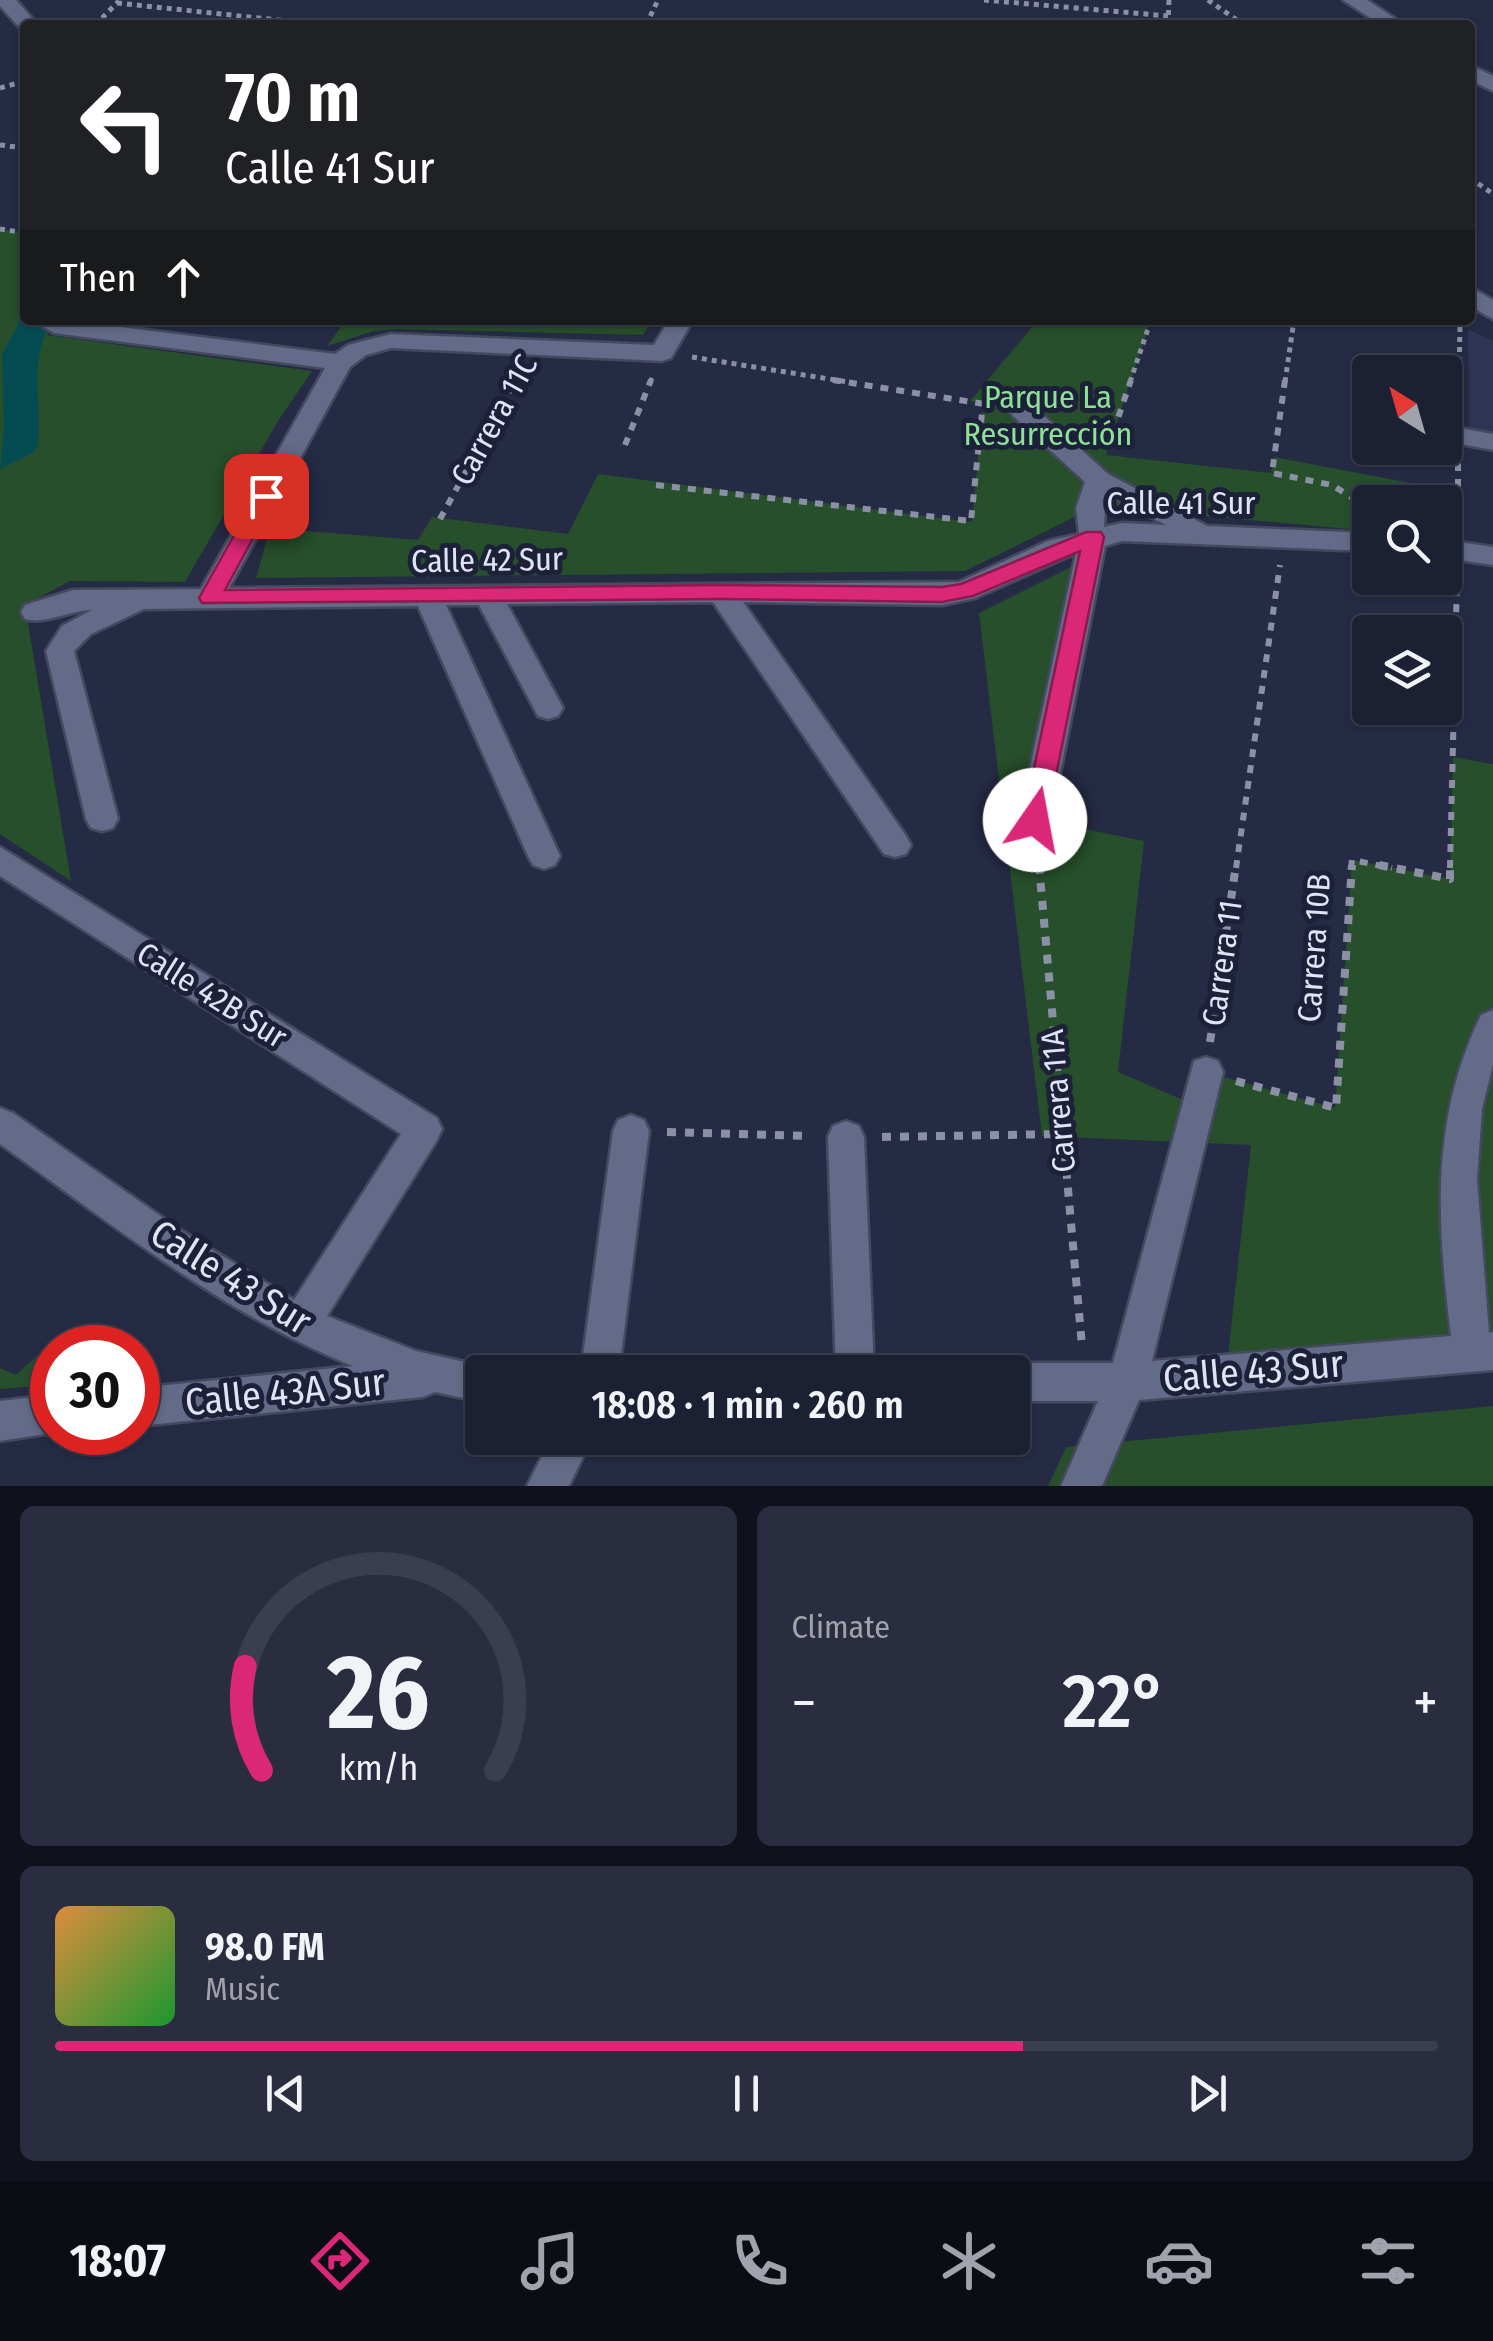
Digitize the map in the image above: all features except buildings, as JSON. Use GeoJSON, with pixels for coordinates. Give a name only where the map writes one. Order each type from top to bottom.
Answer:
{"type":"FeatureCollection","features":[{"type":"Feature","properties":{"kind":"street"},"geometry":{"type":"LineString","coordinates":[[5,0],[23,20]]}},
{"type":"Feature","properties":{"kind":"street"},"geometry":{"type":"LineString","coordinates":[[1353,0],[1387,20]]}},
{"type":"Feature","properties":{"kind":"street"},"geometry":{"type":"LineString","coordinates":[[54,326],[349,356],[391,341],[662,352],[677,325]]}},
{"type":"Feature","properties":{"kind":"street"},"geometry":{"type":"LineString","coordinates":[[210,598],[349,356]]}},
{"type":"Feature","properties":{"kind":"street"},"geometry":{"type":"LineString","coordinates":[[1022,410],[1100,480],[1208,534]]}},
{"type":"Feature","properties":{"kind":"street"},"geometry":{"type":"LineString","coordinates":[[1462,437],[1493,442]]}},
{"type":"Feature","properties":{"kind":"street"},"geometry":{"type":"LineString","coordinates":[[1035,820],[1093,537],[1088,519],[1090,496],[1100,480]]}},
{"type":"Feature","properties":{"kind":"street","name":"Calle 41 Sur"},"geometry":{"type":"LineString","coordinates":[[942,595],[965,591],[1093,537],[1122,532],[1352,541]]}},
{"type":"Feature","properties":{"kind":"street"},"geometry":{"type":"LineString","coordinates":[[1462,552],[1493,556]]}},
{"type":"Feature","properties":{"kind":"street"},"geometry":{"type":"LineString","coordinates":[[721,592],[895,845]]}},
{"type":"Feature","properties":{"kind":"street","name":"Calle 42 Sur"},"geometry":{"type":"LineString","coordinates":[[35,612],[72,600],[147,598],[721,592],[942,595]]}},
{"type":"Feature","properties":{"kind":"street"},"geometry":{"type":"LineString","coordinates":[[427,595],[544,856]]}},
{"type":"Feature","properties":{"kind":"street"},"geometry":{"type":"LineString","coordinates":[[488,595],[548,708]]}},
{"type":"Feature","properties":{"kind":"street"},"geometry":{"type":"LineString","coordinates":[[102,819],[60,651],[64,639],[82,626],[147,598]]}},
{"type":"Feature","properties":{"kind":"street","name":"Calle 42B Sur"},"geometry":{"type":"LineString","coordinates":[[0,860],[424,1128],[300,1325]]}},
{"type":"Feature","properties":{"kind":"street"},"geometry":{"type":"LineString","coordinates":[[1482,1352],[1460,1265],[1460,1161],[1472,1074],[1493,1025]]}},
{"type":"Feature","properties":{"kind":"street","name":"Carrera 11"},"geometry":{"type":"LineString","coordinates":[[1128,1382],[1206,1072]]}},
{"type":"Feature","properties":{"kind":"street"},"geometry":{"type":"LineString","coordinates":[[602,1355],[631,1131]]}},
{"type":"Feature","properties":{"kind":"street","name":"Calle 43 Sur"},"geometry":{"type":"LineString","coordinates":[[5,1135],[300,1325],[432,1376],[465,1381]]}},
{"type":"Feature","properties":{"kind":"street"},"geometry":{"type":"LineString","coordinates":[[846,1137],[854,1355]]}},
{"type":"Feature","properties":{"kind":"street","name":"Calle 43 Sur"},"geometry":{"type":"LineString","coordinates":[[1030,1382],[1128,1382],[1482,1352]]}},
{"type":"Feature","properties":{"kind":"street","name":"Calle 43A Sur"},"geometry":{"type":"LineString","coordinates":[[160,1405],[432,1376]]}},
{"type":"Feature","properties":{"kind":"street"},"geometry":{"type":"LineString","coordinates":[[1081,1486],[1128,1382]]}},
{"type":"Feature","properties":{"kind":"street"},"geometry":{"type":"LineString","coordinates":[[0,1421],[30,1418]]}},
{"type":"Feature","properties":{"kind":"street"},"geometry":{"type":"LineString","coordinates":[[547,1486],[563,1455]]}},
{"type":"Feature","properties":{"kind":"path"},"geometry":{"type":"LineString","coordinates":[[984,0],[1168,16]]}},
{"type":"Feature","properties":{"kind":"path"},"geometry":{"type":"LineString","coordinates":[[1168,20],[1169,0]]}},
{"type":"Feature","properties":{"kind":"path"},"geometry":{"type":"LineString","coordinates":[[1208,0],[1237,20]]}},
{"type":"Feature","properties":{"kind":"path"},"geometry":{"type":"LineString","coordinates":[[100,20],[119,2],[280,20]]}},
{"type":"Feature","properties":{"kind":"path"},"geometry":{"type":"LineString","coordinates":[[1100,480],[1148,325]]}},
{"type":"Feature","properties":{"kind":"path"},"geometry":{"type":"LineString","coordinates":[[1293,325],[1272,474],[1332,485],[1352,498]]}},
{"type":"Feature","properties":{"kind":"path","name":"Carrera 11C"},"geometry":{"type":"LineString","coordinates":[[440,519],[535,346]]}},
{"type":"Feature","properties":{"kind":"path"},"geometry":{"type":"LineString","coordinates":[[625,445],[662,352],[1022,410]]}},
{"type":"Feature","properties":{"kind":"path"},"geometry":{"type":"LineString","coordinates":[[656,485],[971,521],[983,403]]}},
{"type":"Feature","properties":{"kind":"path","name":"Carrera 11"},"geometry":{"type":"LineString","coordinates":[[1206,1072],[1284,539]]}},
{"type":"Feature","properties":{"kind":"path","name":"Carrera 10B"},"geometry":{"type":"LineString","coordinates":[[1206,1072],[1336,1108],[1352,860],[1450,879],[1451,595]]}},
{"type":"Feature","properties":{"kind":"path","name":"Carrera 11A"},"geometry":{"type":"LineString","coordinates":[[1035,820],[1085,1382]]}},
{"type":"Feature","properties":{"kind":"shaded area"},"geometry":{"type":"Polygon","coordinates":[[[1468,329],[1493,341],[1493,434],[1469,430],[1468,329]]]}},
{"type":"Feature","properties":{"kind":"green space"},"geometry":{"type":"Polygon","coordinates":[[[0,229],[20,232],[20,325],[54,325],[47,335],[312,371],[278,421],[185,582],[70,581],[25,605],[71,881],[0,834],[0,229]]]}},
{"type":"Feature","properties":{"kind":"green space"},"geometry":{"type":"Polygon","coordinates":[[[342,325],[649,325],[643,335],[396,329],[374,331],[327,346],[342,325]]]}},
{"type":"Feature","properties":{"kind":"green space","name":"Parque La Resurrección"},"geometry":{"type":"Polygon","coordinates":[[[1034,325],[1149,325],[1106,455],[1271,473],[1274,457],[1421,485],[1352,485],[1352,529],[1097,506],[965,571],[256,578],[270,528],[418,540],[432,517],[568,534],[598,474],[972,522],[983,404],[970,401],[1034,325]]]}},
{"type":"Feature","properties":{"kind":"green space"},"geometry":{"type":"Polygon","coordinates":[[[1089,558],[1035,819],[1144,841],[1118,1072],[1197,1106],[1206,1072],[1335,1108],[1352,860],[1450,879],[1453,757],[1493,764],[1493,1336],[1228,1356],[1251,1145],[1042,1136],[979,613],[1089,558]]]}},
{"type":"Feature","properties":{"kind":"green space"},"geometry":{"type":"Polygon","coordinates":[[[30,1362],[30,1387],[0,1389],[0,1368],[16,1375],[30,1362]]]}},
{"type":"Feature","properties":{"kind":"green space"},"geometry":{"type":"Polygon","coordinates":[[[1493,1406],[1493,1486],[1048,1486],[1066,1447],[1493,1406]]]}},
{"type":"Feature","properties":{"kind":"waterway"},"geometry":{"type":"LineString","coordinates":[[0,457],[20,445],[19,354],[32,325]]}},
{"type":"Feature","properties":{"kind":"route"},"geometry":{"type":"LineString","coordinates":[[266,496],[210,598],[721,592],[942,595],[965,591],[1058,548],[1093,537],[1035,820]]}}]}
